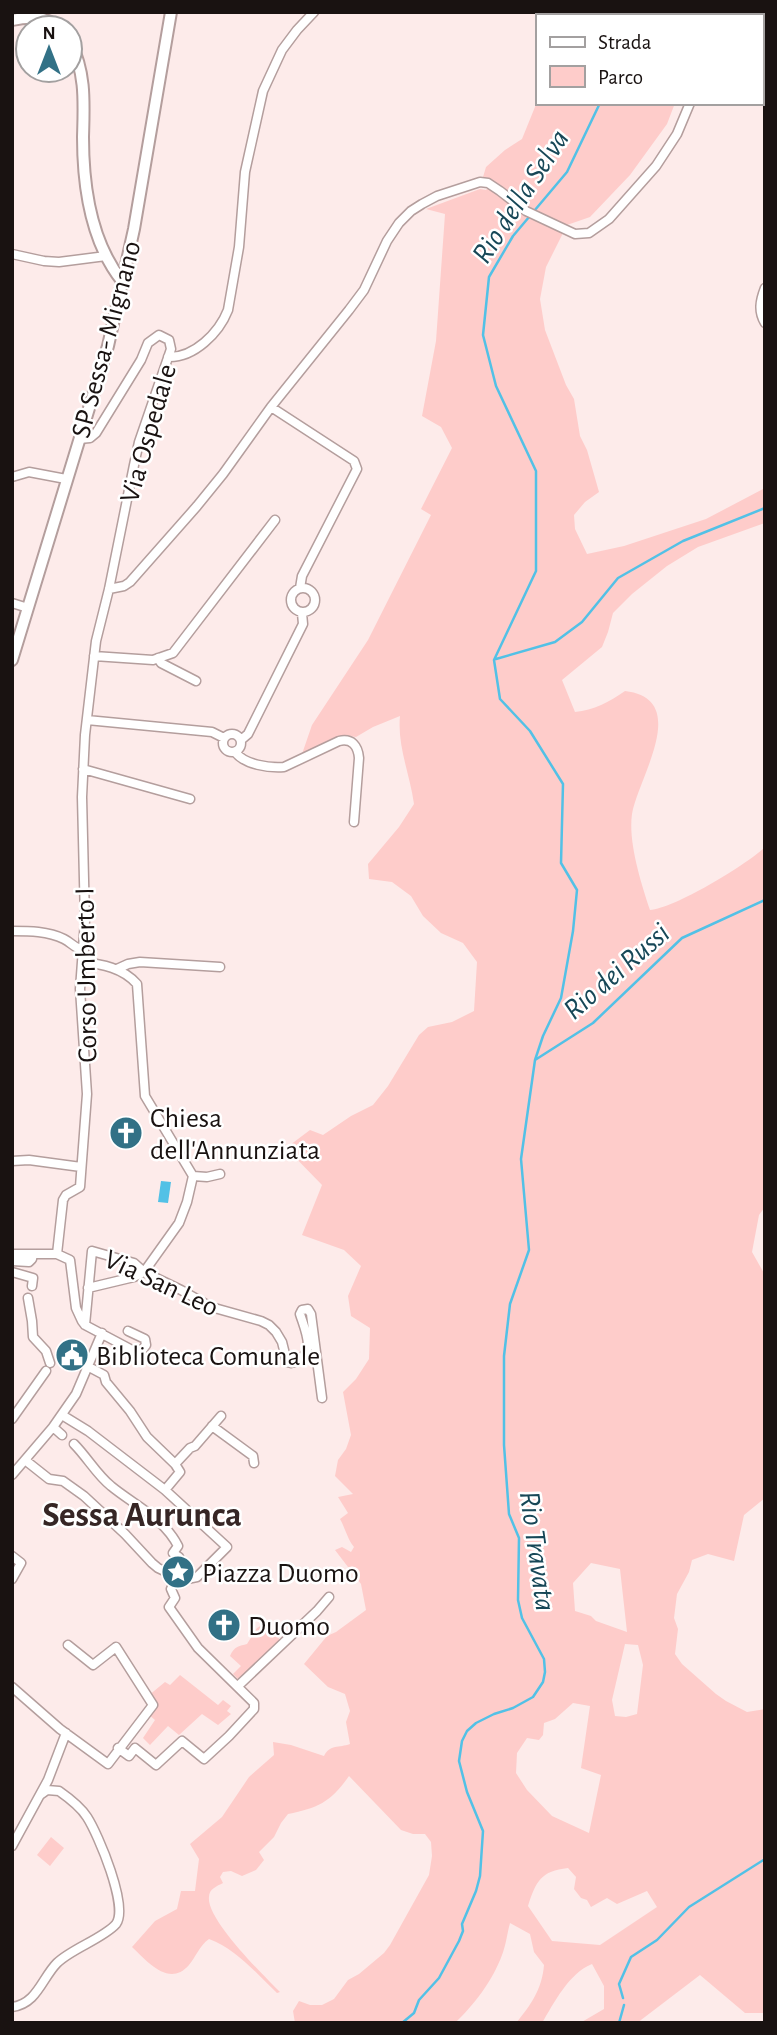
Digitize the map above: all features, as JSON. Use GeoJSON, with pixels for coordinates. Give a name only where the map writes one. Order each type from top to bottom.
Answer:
{"type":"FeatureCollection","features":[{"type":"Feature","properties":{"kind":"street","name":"SP Sessa- Mignano"},"geometry":{"type":"LineString","coordinates":[[12,660],[108,345],[149,143],[171,12]]}},
{"type":"Feature","properties":{"kind":"street"},"geometry":{"type":"LineString","coordinates":[[168,357],[179,357],[192,352],[219,327],[228,310],[239,247],[246,172],[263,91],[282,50],[314,12]]}},
{"type":"Feature","properties":{"kind":"street"},"geometry":{"type":"LineString","coordinates":[[83,84],[86,184],[96,230],[106,256],[122,281]]}},
{"type":"Feature","properties":{"kind":"street"},"geometry":{"type":"LineString","coordinates":[[109,589],[124,586],[145,566],[223,474],[271,407],[349,310],[364,289],[391,234],[411,211],[437,196],[480,182],[488,183],[526,211],[582,235],[589,233],[609,219],[663,158],[681,127],[689,105]]}},
{"type":"Feature","properties":{"kind":"street"},"geometry":{"type":"LineString","coordinates":[[12,254],[44,261],[106,256]]}},
{"type":"Feature","properties":{"kind":"street"},"geometry":{"type":"LineString","coordinates":[[765,288],[760,311],[765,323]]}},
{"type":"Feature","properties":{"kind":"street","name":"Via Ospedale"},"geometry":{"type":"LineString","coordinates":[[79,439],[90,438],[96,433],[151,340],[159,335],[169,340],[171,346],[168,357],[139,442],[109,589]]}},
{"type":"Feature","properties":{"kind":"street"},"geometry":{"type":"LineString","coordinates":[[271,407],[354,461],[357,469],[302,576],[300,588]]}},
{"type":"Feature","properties":{"kind":"street"},"geometry":{"type":"LineString","coordinates":[[12,477],[29,471],[66,479]]}},
{"type":"Feature","properties":{"kind":"street"},"geometry":{"type":"LineString","coordinates":[[94,656],[158,659],[173,653],[275,520]]}},
{"type":"Feature","properties":{"kind":"street"},"geometry":{"type":"LineString","coordinates":[[300,588],[307,588],[313,593],[314,606],[302,613],[296,611],[290,601],[291,595],[300,588]]}},
{"type":"Feature","properties":{"kind":"street","name":"Corso Umberto I"},"geometry":{"type":"LineString","coordinates":[[57,1254],[63,1200],[66,1195],[80,1187],[87,1094],[81,1009],[85,912],[83,769],[94,656],[109,589]]}},
{"type":"Feature","properties":{"kind":"street"},"geometry":{"type":"LineString","coordinates":[[12,603],[28,608]]}},
{"type":"Feature","properties":{"kind":"street"},"geometry":{"type":"LineString","coordinates":[[241,740],[248,734],[303,624],[302,613]]}},
{"type":"Feature","properties":{"kind":"street"},"geometry":{"type":"LineString","coordinates":[[158,659],[196,681]]}},
{"type":"Feature","properties":{"kind":"street"},"geometry":{"type":"LineString","coordinates":[[87,720],[212,732],[224,738]]}},
{"type":"Feature","properties":{"kind":"street"},"geometry":{"type":"LineString","coordinates":[[224,738],[235,734],[241,740],[241,747],[235,752]]}},
{"type":"Feature","properties":{"kind":"street"},"geometry":{"type":"LineString","coordinates":[[224,738],[225,749],[235,752],[239,758],[277,767],[339,741],[351,742],[359,750],[354,822]]}},
{"type":"Feature","properties":{"kind":"street"},"geometry":{"type":"LineString","coordinates":[[83,769],[190,799]]}},
{"type":"Feature","properties":{"kind":"street"},"geometry":{"type":"LineString","coordinates":[[12,931],[46,933],[67,940],[76,948],[84,950]]}},
{"type":"Feature","properties":{"kind":"street"},"geometry":{"type":"LineString","coordinates":[[82,962],[117,970],[133,979],[138,987],[147,1102],[193,1176],[179,1223],[144,1272],[88,1288],[85,1325]]}},
{"type":"Feature","properties":{"kind":"street"},"geometry":{"type":"LineString","coordinates":[[117,970],[128,964],[141,962],[220,967]]}},
{"type":"Feature","properties":{"kind":"street"},"geometry":{"type":"LineString","coordinates":[[12,1161],[29,1160],[81,1167]]}},
{"type":"Feature","properties":{"kind":"street"},"geometry":{"type":"LineString","coordinates":[[193,1176],[220,1174]]}},
{"type":"Feature","properties":{"kind":"street","name":"Via San Leo"},"geometry":{"type":"LineString","coordinates":[[88,1288],[92,1251],[134,1263],[144,1272],[211,1307],[269,1325],[276,1332],[284,1349],[285,1359],[291,1363],[307,1351],[308,1344],[300,1314],[302,1310],[308,1309],[311,1314],[322,1398]]}},
{"type":"Feature","properties":{"kind":"street"},"geometry":{"type":"LineString","coordinates":[[12,1254],[57,1254],[70,1260],[76,1308],[85,1325],[134,1351],[143,1349],[146,1345],[145,1339],[128,1331]]}},
{"type":"Feature","properties":{"kind":"street"},"geometry":{"type":"LineString","coordinates":[[12,1261],[29,1262],[33,1254]]}},
{"type":"Feature","properties":{"kind":"street"},"geometry":{"type":"LineString","coordinates":[[12,1272],[33,1278],[32,1286]]}},
{"type":"Feature","properties":{"kind":"street"},"geometry":{"type":"LineString","coordinates":[[12,1419],[48,1367],[46,1350],[32,1334],[28,1298]]}},
{"type":"Feature","properties":{"kind":"street"},"geometry":{"type":"LineString","coordinates":[[12,1475],[53,1427],[76,1394],[102,1333]]}},
{"type":"Feature","properties":{"kind":"street"},"geometry":{"type":"LineString","coordinates":[[89,1367],[104,1375],[106,1382],[147,1437],[176,1464],[180,1472],[165,1490]]}},
{"type":"Feature","properties":{"kind":"street"},"geometry":{"type":"LineString","coordinates":[[25,1460],[49,1479],[63,1481],[84,1496],[158,1569],[187,1580],[194,1578],[227,1547],[165,1490],[88,1431],[62,1415]]}},
{"type":"Feature","properties":{"kind":"street"},"geometry":{"type":"LineString","coordinates":[[176,1464],[221,1416]]}},
{"type":"Feature","properties":{"kind":"street"},"geometry":{"type":"LineString","coordinates":[[212,1426],[253,1456],[254,1463]]}},
{"type":"Feature","properties":{"kind":"street"},"geometry":{"type":"LineString","coordinates":[[53,1427],[62,1435]]}},
{"type":"Feature","properties":{"kind":"street"},"geometry":{"type":"LineString","coordinates":[[74,1444],[109,1485],[149,1513],[174,1540],[178,1546],[173,1553],[179,1557],[181,1570],[171,1589],[175,1598],[169,1607],[198,1648],[254,1703],[254,1709],[204,1759],[182,1741],[156,1765],[135,1748],[129,1756],[118,1748]]}},
{"type":"Feature","properties":{"kind":"street"},"geometry":{"type":"LineString","coordinates":[[12,1556],[21,1563],[12,1579]]}},
{"type":"Feature","properties":{"kind":"street"},"geometry":{"type":"LineString","coordinates":[[238,1686],[329,1597]]}},
{"type":"Feature","properties":{"kind":"street"},"geometry":{"type":"LineString","coordinates":[[12,1687],[66,1733],[107,1763],[153,1705],[116,1647],[93,1665],[68,1645]]}},
{"type":"Feature","properties":{"kind":"street"},"geometry":{"type":"LineString","coordinates":[[12,1846],[40,1795],[66,1733]]}},
{"type":"Feature","properties":{"kind":"street"},"geometry":{"type":"LineString","coordinates":[[12,2007],[29,1999],[60,1961],[112,1927],[119,1917],[116,1884],[89,1819],[59,1791],[47,1790],[40,1795]]}},
{"type":"Feature","properties":{"kind":"green space"},"geometry":{"type":"Polygon","coordinates":[[[552,12],[707,12],[706,14],[552,12]]]}},
{"type":"Feature","properties":{"kind":"green space"},"geometry":{"type":"Polygon","coordinates":[[[536,104],[674,105],[667,124],[630,175],[590,217],[567,225],[546,267],[540,299],[545,330],[574,399],[580,436],[587,450],[599,492],[585,502],[574,515],[575,529],[587,554],[624,546],[706,519],[765,488],[765,523],[698,547],[667,566],[613,613],[602,647],[562,680],[575,712],[601,705],[625,691],[645,697],[655,709],[658,724],[656,742],[636,799],[631,825],[636,862],[650,910],[676,902],[710,884],[765,847],[765,1207],[759,1215],[752,1252],[765,1275],[765,1498],[744,1515],[734,1561],[708,1554],[692,1560],[677,1594],[674,1618],[678,1629],[675,1654],[682,1664],[726,1701],[747,1712],[765,1709],[765,2013],[745,2013],[700,1975],[637,2023],[580,2023],[604,2009],[604,1986],[592,1964],[569,1981],[542,2023],[516,2023],[535,1996],[544,1965],[534,1952],[530,1934],[510,1923],[494,1974],[476,2000],[455,2023],[295,2023],[293,2011],[299,2001],[322,2005],[334,1999],[348,1980],[384,1953],[429,1875],[431,1842],[425,1834],[401,1830],[349,1776],[330,1798],[308,1809],[288,1814],[274,1837],[259,1852],[264,1860],[256,1870],[242,1876],[231,1871],[223,1872],[220,1877],[223,1883],[209,1894],[211,1907],[226,1933],[280,1992],[277,1993],[237,1955],[209,1939],[189,1965],[174,1974],[151,1965],[132,1947],[155,1921],[177,1909],[181,1891],[195,1891],[199,1859],[190,1844],[222,1817],[249,1777],[274,1755],[273,1742],[324,1756],[332,1748],[350,1744],[346,1722],[350,1711],[345,1694],[328,1687],[304,1664],[327,1636],[366,1610],[361,1584],[335,1550],[342,1547],[351,1552],[354,1547],[340,1519],[348,1513],[338,1497],[353,1494],[335,1476],[338,1460],[351,1435],[343,1392],[356,1379],[369,1359],[370,1328],[351,1316],[348,1296],[361,1266],[344,1250],[302,1235],[322,1185],[286,1148],[310,1130],[323,1135],[373,1105],[388,1086],[419,1035],[428,1027],[452,1022],[474,1011],[477,962],[463,943],[441,933],[423,916],[411,896],[392,882],[369,879],[368,864],[414,804],[402,749],[400,716],[356,737],[343,735],[302,754],[312,725],[368,640],[431,515],[421,509],[452,448],[441,427],[422,416],[436,341],[445,214],[426,209],[480,189],[486,190],[493,182],[483,177],[486,167],[522,139],[536,104]],[[591,1563],[573,1583],[575,1611],[627,1632],[620,1569],[591,1563]],[[625,1644],[612,1700],[615,1716],[626,1717],[637,1714],[643,1665],[638,1645],[625,1644]],[[573,1703],[555,1719],[544,1723],[543,1735],[539,1740],[527,1738],[517,1753],[516,1773],[527,1790],[552,1816],[589,1833],[601,1775],[581,1768],[590,1706],[573,1703]],[[568,1868],[551,1872],[541,1879],[528,1906],[552,1941],[600,1945],[657,1907],[647,1891],[617,1904],[607,1898],[591,1907],[574,1889],[576,1877],[568,1868]]]}},
{"type":"Feature","properties":{"kind":"green space"},"geometry":{"type":"Polygon","coordinates":[[[267,1622],[280,1640],[239,1680],[233,1674],[241,1666],[230,1656],[237,1647],[247,1644],[257,1628],[267,1622]]]}},
{"type":"Feature","properties":{"kind":"green space"},"geometry":{"type":"Polygon","coordinates":[[[180,1675],[218,1705],[223,1700],[231,1706],[227,1711],[231,1714],[218,1725],[202,1714],[179,1735],[168,1726],[150,1745],[143,1738],[155,1720],[148,1714],[156,1704],[148,1696],[165,1682],[170,1685],[180,1675]]]}},
{"type":"Feature","properties":{"kind":"green space"},"geometry":{"type":"Polygon","coordinates":[[[51,1837],[64,1848],[50,1866],[37,1855],[51,1837]]]}},
{"type":"Feature","properties":{"kind":"water"},"geometry":{"type":"Polygon","coordinates":[[[161,1181],[171,1182],[168,1203],[158,1202],[161,1181]]]}},
{"type":"Feature","properties":{"kind":"waterway","name":"Rio della Selva"},"geometry":{"type":"LineString","coordinates":[[402,2023],[414,2013],[419,2000],[439,1978],[459,1941],[463,1931],[462,1924],[480,1876],[483,1831],[467,1792],[459,1761],[462,1741],[467,1731],[476,1723],[533,1697],[543,1682],[545,1672],[544,1659],[522,1618],[518,1600],[519,1538],[509,1514],[504,1445],[504,1356],[510,1304],[529,1250],[521,1159],[535,1060],[561,998],[577,890],[561,863],[563,784],[530,731],[500,699],[494,660],[536,571],[536,471],[496,386],[483,335],[489,277],[513,236],[567,172],[599,105]]}},
{"type":"Feature","properties":{"kind":"waterway"},"geometry":{"type":"LineString","coordinates":[[496,659],[555,642],[582,622],[618,578],[683,541],[765,508]]}},
{"type":"Feature","properties":{"kind":"waterway","name":"Rio dei Russi"},"geometry":{"type":"LineString","coordinates":[[535,1060],[593,1023],[682,938],[765,900]]}},
{"type":"Feature","properties":{"kind":"waterway"},"geometry":{"type":"LineString","coordinates":[[623,1998],[619,1984],[631,1957],[657,1940],[689,1907],[765,1859]]}},
{"type":"Feature","properties":{"kind":"waterway"},"geometry":{"type":"LineString","coordinates":[[619,2023],[624,2005]]}},
{"type":"Feature","properties":{"kind":"place","name":"Chiesa dell'Annunziata"},"geometry":{"type":"Point","coordinates":[126,1133]}},
{"type":"Feature","properties":{"kind":"place","name":"Biblioteca Comunale"},"geometry":{"type":"Point","coordinates":[72,1355]}},
{"type":"Feature","properties":{"kind":"place","name":"Piazza Duomo"},"geometry":{"type":"Point","coordinates":[178,1572]}},
{"type":"Feature","properties":{"kind":"place","name":"Duomo"},"geometry":{"type":"Point","coordinates":[224,1625]}},
{"type":"Feature","properties":{"kind":"district","name":"Sessa Aurunca"},"geometry":{"type":"Point","coordinates":[142,1514]}},
{"type":"Feature","properties":{"kind":"water label","name":"Rio Travata"},"geometry":{"type":"Point","coordinates":[538,1551]}}]}
